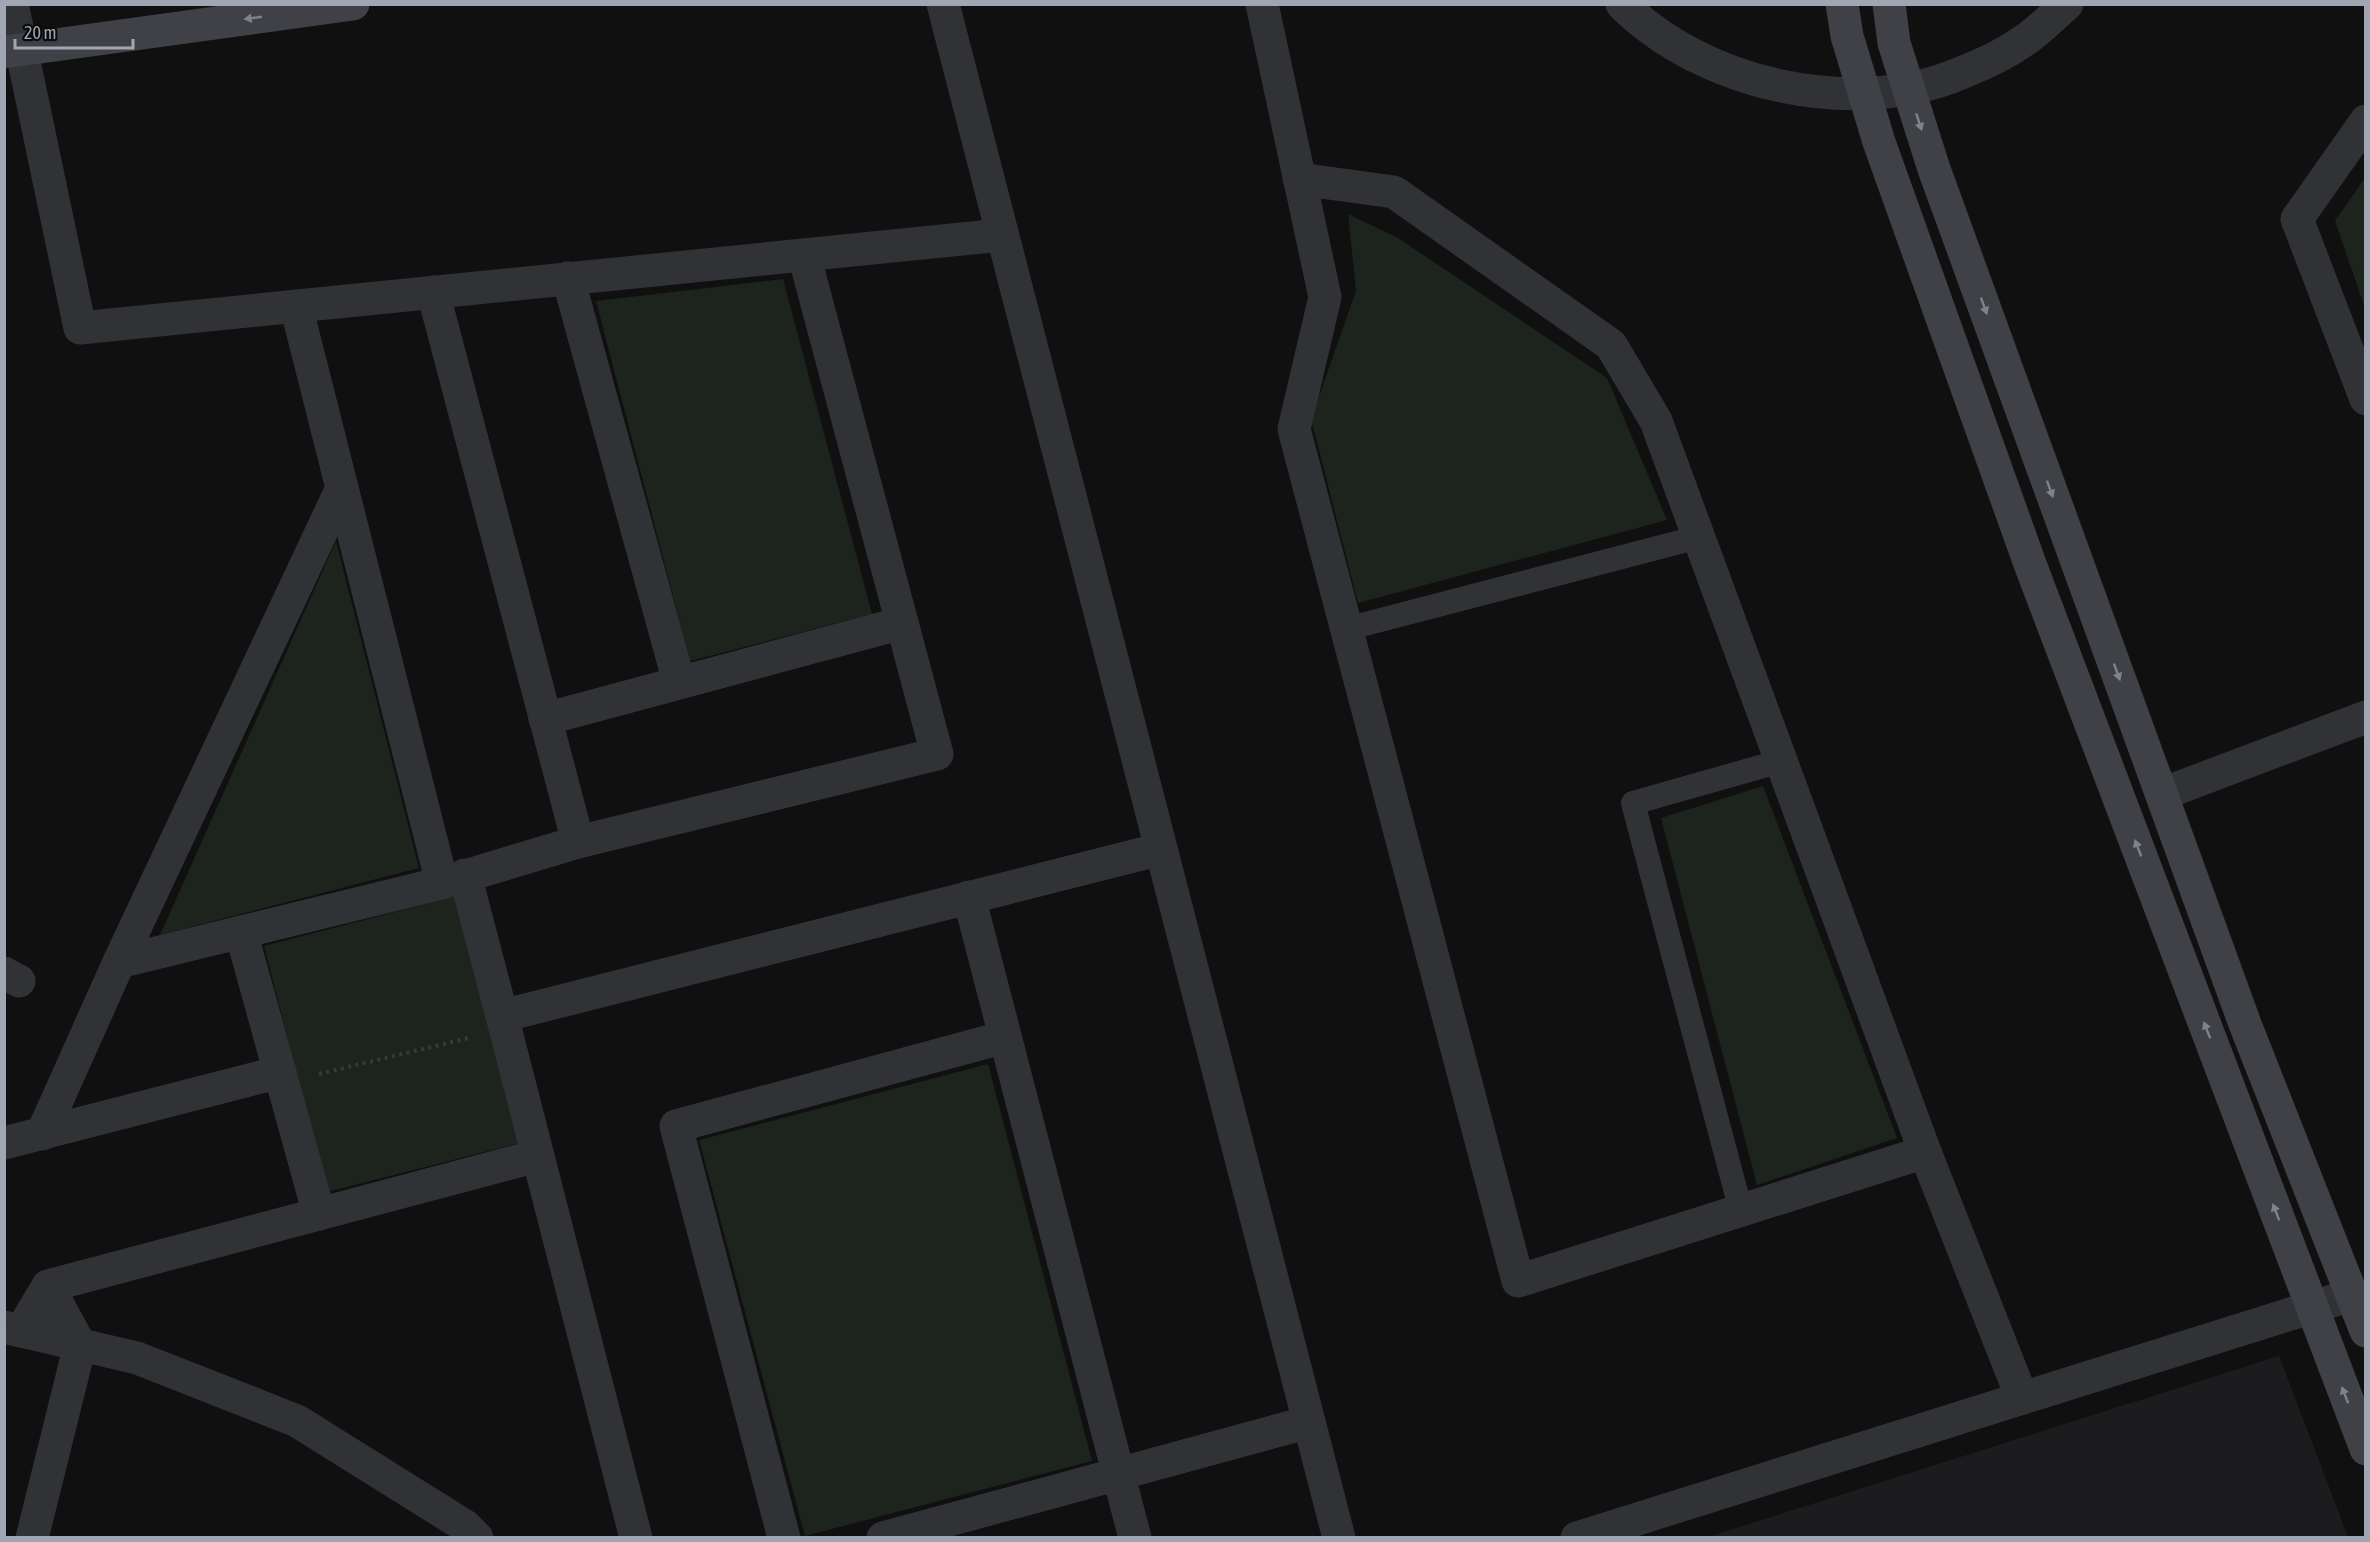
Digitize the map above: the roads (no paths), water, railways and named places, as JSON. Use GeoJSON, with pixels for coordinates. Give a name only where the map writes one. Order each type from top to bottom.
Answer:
{"type":"FeatureCollection","features":[{"type":"Feature","properties":{"kind":"street"},"geometry":{"type":"LineString","coordinates":[[12,4],[12,51],[80,328],[1002,235]]}},
{"type":"Feature","properties":{"kind":"street"},"geometry":{"type":"LineString","coordinates":[[12,51],[353,4]]}},
{"type":"Feature","properties":{"kind":"street"},"geometry":{"type":"LineString","coordinates":[[943,4],[1339,1538]]}},
{"type":"Feature","properties":{"kind":"street"},"geometry":{"type":"LineString","coordinates":[[1262,4],[1325,297],[1294,429],[1518,1281],[1924,1152]]}},
{"type":"Feature","properties":{"kind":"street"},"geometry":{"type":"LineString","coordinates":[[1623,4],[1639,21],[1714,67],[1786,88],[1865,94],[1908,88],[1959,74],[2025,41],[2067,4]]}},
{"type":"Feature","properties":{"kind":"street"},"geometry":{"type":"LineString","coordinates":[[1842,4],[1848,36],[1879,142],[2030,564],[2366,1449]]}},
{"type":"Feature","properties":{"kind":"street"},"geometry":{"type":"LineString","coordinates":[[1889,4],[1894,43],[1934,169],[2245,1024],[2366,1331]]}},
{"type":"Feature","properties":{"kind":"street"},"geometry":{"type":"LineString","coordinates":[[2366,121],[2297,219],[2366,399]]}},
{"type":"Feature","properties":{"kind":"street"},"geometry":{"type":"LineString","coordinates":[[1299,179],[1394,192],[1611,345],[1656,421],[1924,1152],[2022,1398]]}},
{"type":"Feature","properties":{"kind":"street"},"geometry":{"type":"LineString","coordinates":[[119,962],[454,879],[578,842],[937,754],[804,255]]}},
{"type":"Feature","properties":{"kind":"street"},"geometry":{"type":"LineString","coordinates":[[568,278],[679,682]]}},
{"type":"Feature","properties":{"kind":"street"},"geometry":{"type":"LineString","coordinates":[[433,292],[578,842]]}},
{"type":"Feature","properties":{"kind":"street"},"geometry":{"type":"LineString","coordinates":[[296,306],[342,488],[454,879],[504,1023],[636,1538]]}},
{"type":"Feature","properties":{"kind":"street"},"geometry":{"type":"LineString","coordinates":[[42,1134],[119,962],[342,488]]}},
{"type":"Feature","properties":{"kind":"street"},"geometry":{"type":"LineString","coordinates":[[545,718],[902,622]]}},
{"type":"Feature","properties":{"kind":"street"},"geometry":{"type":"LineString","coordinates":[[2162,794],[2366,717]]}},
{"type":"Feature","properties":{"kind":"street"},"geometry":{"type":"LineString","coordinates":[[504,1023],[969,897],[1161,849]]}},
{"type":"Feature","properties":{"kind":"street"},"geometry":{"type":"LineString","coordinates":[[969,897],[1135,1538]]}},
{"type":"Feature","properties":{"kind":"street"},"geometry":{"type":"LineString","coordinates":[[241,932],[320,1214]]}},
{"type":"Feature","properties":{"kind":"street"},"geometry":{"type":"LineString","coordinates":[[784,1538],[676,1126],[1005,1037]]}},
{"type":"Feature","properties":{"kind":"street"},"geometry":{"type":"LineString","coordinates":[[4,1143],[281,1078]]}},
{"type":"Feature","properties":{"kind":"street"},"geometry":{"type":"LineString","coordinates":[[477,1538],[465,1526],[297,1421],[137,1358],[13,1329],[48,1286],[537,1156]]}},
{"type":"Feature","properties":{"kind":"street"},"geometry":{"type":"LineString","coordinates":[[32,1538],[80,1345],[48,1286]]}},
{"type":"Feature","properties":{"kind":"street"},"geometry":{"type":"LineString","coordinates":[[1577,1538],[2351,1295]]}},
{"type":"Feature","properties":{"kind":"street"},"geometry":{"type":"LineString","coordinates":[[883,1538],[1309,1422]]}},
{"type":"Feature","properties":{"kind":"lane"},"geometry":{"type":"LineString","coordinates":[[1346,629],[1699,537]]}},
{"type":"Feature","properties":{"kind":"lane"},"geometry":{"type":"LineString","coordinates":[[1741,1210],[1634,803],[1781,761]]}}]}
